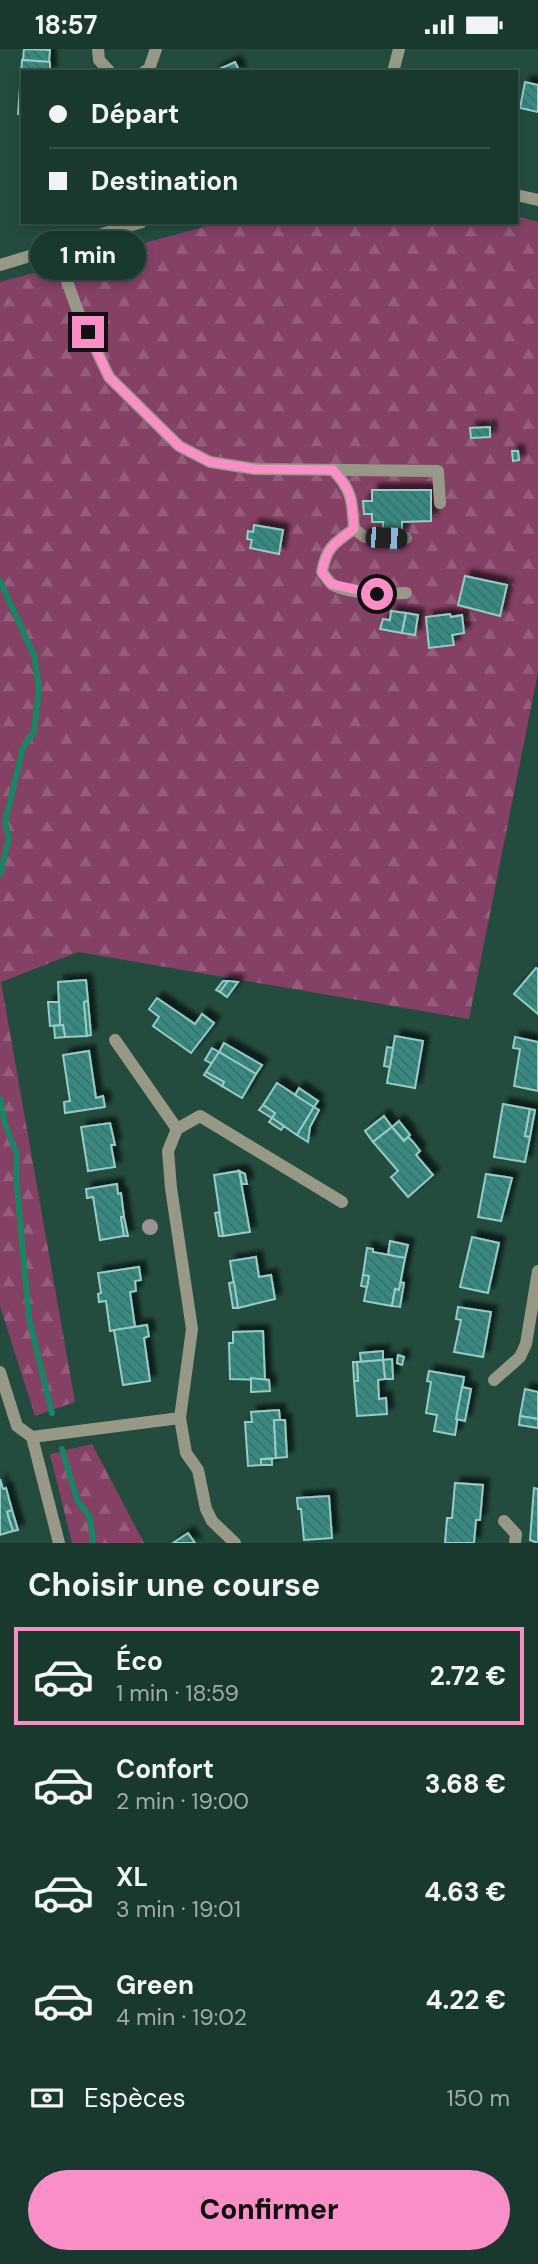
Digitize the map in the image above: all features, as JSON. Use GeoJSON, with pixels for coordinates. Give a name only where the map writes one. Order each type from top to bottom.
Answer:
{"type":"FeatureCollection","features":[{"type":"Feature","properties":{"kind":"street"},"geometry":{"type":"LineString","coordinates":[[98,49],[99,60],[108,70]]}},
{"type":"Feature","properties":{"kind":"street"},"geometry":{"type":"LineString","coordinates":[[147,70],[156,49]]}},
{"type":"Feature","properties":{"kind":"street"},"geometry":{"type":"LineString","coordinates":[[394,70],[399,49]]}},
{"type":"Feature","properties":{"kind":"street"},"geometry":{"type":"LineString","coordinates":[[518,195],[538,200]]}},
{"type":"Feature","properties":{"kind":"street"},"geometry":{"type":"LineString","coordinates":[[0,265],[136,224]]}},
{"type":"Feature","properties":{"kind":"street"},"geometry":{"type":"LineString","coordinates":[[55,249],[76,309],[109,377],[179,446],[210,462],[244,467],[438,471],[440,503]]}},
{"type":"Feature","properties":{"kind":"street"},"geometry":{"type":"LineString","coordinates":[[333,470],[346,485],[353,502],[354,529]]}},
{"type":"Feature","properties":{"kind":"street"},"geometry":{"type":"LineString","coordinates":[[354,529],[365,537],[406,538]]}},
{"type":"Feature","properties":{"kind":"street"},"geometry":{"type":"LineString","coordinates":[[354,529],[325,554],[322,572],[331,584],[377,594],[406,593]]}},
{"type":"Feature","properties":{"kind":"street"},"geometry":{"type":"LineString","coordinates":[[115,1040],[177,1129]]}},
{"type":"Feature","properties":{"kind":"street"},"geometry":{"type":"LineString","coordinates":[[235,1543],[212,1521],[206,1509],[198,1470],[186,1453],[180,1418],[192,1329],[168,1151],[177,1129],[200,1116],[342,1202]]}},
{"type":"Feature","properties":{"kind":"street"},"geometry":{"type":"LineString","coordinates":[[494,1380],[532,1345],[538,1271]]}},
{"type":"Feature","properties":{"kind":"street"},"geometry":{"type":"LineString","coordinates":[[0,1371],[17,1426],[32,1437],[59,1543]]}},
{"type":"Feature","properties":{"kind":"street"},"geometry":{"type":"LineString","coordinates":[[32,1437],[180,1418]]}},
{"type":"Feature","properties":{"kind":"street"},"geometry":{"type":"LineString","coordinates":[[503,1521],[516,1534],[515,1543]]}},
{"type":"Feature","properties":{"kind":"green space"},"geometry":{"type":"Polygon","coordinates":[[[518,217],[538,222],[538,672],[469,1019],[78,952],[1,982],[75,1402],[35,1416],[0,1306],[0,282],[215,224],[518,224],[518,217]]]}},
{"type":"Feature","properties":{"kind":"green space"},"geometry":{"type":"Polygon","coordinates":[[[92,1444],[144,1543],[72,1543],[50,1454],[92,1444]]]}},
{"type":"Feature","properties":{"kind":"building"},"geometry":{"type":"Polygon","coordinates":[[[24,49],[50,50],[49,62],[23,60],[24,49]]]}},
{"type":"Feature","properties":{"kind":"building"},"geometry":{"type":"Polygon","coordinates":[[[22,60],[50,62],[50,70],[21,70],[22,60]]]}},
{"type":"Feature","properties":{"kind":"building"},"geometry":{"type":"Polygon","coordinates":[[[235,62],[239,70],[217,70],[235,62]]]}},
{"type":"Feature","properties":{"kind":"building"},"geometry":{"type":"Polygon","coordinates":[[[21,74],[21,115],[18,114],[21,74]]]}},
{"type":"Feature","properties":{"kind":"building"},"geometry":{"type":"Polygon","coordinates":[[[525,82],[538,85],[538,112],[520,108],[525,82]]]}},
{"type":"Feature","properties":{"kind":"building"},"geometry":{"type":"Polygon","coordinates":[[[490,427],[490,437],[471,438],[470,428],[490,427]]]}},
{"type":"Feature","properties":{"kind":"building"},"geometry":{"type":"Polygon","coordinates":[[[512,451],[518,451],[519,460],[513,461],[512,451]]]}},
{"type":"Feature","properties":{"kind":"building"},"geometry":{"type":"Polygon","coordinates":[[[372,490],[431,490],[431,521],[402,522],[402,533],[383,533],[383,522],[372,522],[372,514],[364,514],[363,501],[372,501],[372,490]]]}},
{"type":"Feature","properties":{"kind":"building"},"geometry":{"type":"Polygon","coordinates":[[[254,525],[283,530],[279,554],[250,548],[252,540],[247,539],[248,531],[253,532],[254,525]]]}},
{"type":"Feature","properties":{"kind":"building"},"geometry":{"type":"Polygon","coordinates":[[[465,576],[507,585],[500,616],[458,605],[465,576]]]}},
{"type":"Feature","properties":{"kind":"building"},"geometry":{"type":"Polygon","coordinates":[[[391,611],[406,613],[402,633],[380,629],[383,619],[390,620],[391,611]]]}},
{"type":"Feature","properties":{"kind":"building"},"geometry":{"type":"Polygon","coordinates":[[[406,613],[418,615],[415,635],[402,633],[406,613]]]}},
{"type":"Feature","properties":{"kind":"building"},"geometry":{"type":"Polygon","coordinates":[[[450,614],[451,617],[462,615],[464,633],[452,635],[454,645],[429,648],[426,617],[450,614]]]}},
{"type":"Feature","properties":{"kind":"building"},"geometry":{"type":"Polygon","coordinates":[[[536,968],[538,969],[538,1014],[514,994],[536,968]]]}},
{"type":"Feature","properties":{"kind":"building"},"geometry":{"type":"Polygon","coordinates":[[[86,980],[88,1001],[84,1002],[87,1036],[65,1037],[63,1025],[60,1025],[58,982],[86,980]]]}},
{"type":"Feature","properties":{"kind":"building"},"geometry":{"type":"Polygon","coordinates":[[[223,981],[228,981],[220,992],[216,990],[223,981]]]}},
{"type":"Feature","properties":{"kind":"building"},"geometry":{"type":"Polygon","coordinates":[[[228,981],[238,982],[227,997],[220,992],[228,981]]]}},
{"type":"Feature","properties":{"kind":"building"},"geometry":{"type":"Polygon","coordinates":[[[157,998],[195,1024],[202,1014],[214,1023],[191,1053],[153,1026],[159,1017],[149,1009],[157,998]]]}},
{"type":"Feature","properties":{"kind":"building"},"geometry":{"type":"Polygon","coordinates":[[[88,1001],[91,1035],[87,1036],[84,1002],[88,1001]]]}},
{"type":"Feature","properties":{"kind":"building"},"geometry":{"type":"Polygon","coordinates":[[[48,1002],[59,1002],[60,1025],[50,1026],[48,1002]]]}},
{"type":"Feature","properties":{"kind":"building"},"geometry":{"type":"Polygon","coordinates":[[[63,1025],[65,1037],[55,1038],[54,1026],[63,1025]]]}},
{"type":"Feature","properties":{"kind":"building"},"geometry":{"type":"Polygon","coordinates":[[[395,1036],[423,1041],[415,1088],[387,1083],[395,1036]]]}},
{"type":"Feature","properties":{"kind":"building"},"geometry":{"type":"Polygon","coordinates":[[[515,1037],[538,1042],[538,1091],[514,1086],[520,1049],[513,1048],[515,1037]]]}},
{"type":"Feature","properties":{"kind":"building"},"geometry":{"type":"Polygon","coordinates":[[[224,1043],[262,1065],[256,1074],[219,1052],[224,1043]]]}},
{"type":"Feature","properties":{"kind":"building"},"geometry":{"type":"Polygon","coordinates":[[[387,1047],[393,1048],[390,1067],[384,1066],[387,1047]]]}},
{"type":"Feature","properties":{"kind":"building"},"geometry":{"type":"Polygon","coordinates":[[[212,1048],[219,1052],[212,1064],[205,1060],[212,1048]]]}},
{"type":"Feature","properties":{"kind":"building"},"geometry":{"type":"Polygon","coordinates":[[[89,1051],[96,1098],[103,1096],[105,1107],[65,1113],[64,1102],[70,1101],[63,1055],[89,1051]]]}},
{"type":"Feature","properties":{"kind":"building"},"geometry":{"type":"Polygon","coordinates":[[[219,1052],[256,1074],[242,1098],[222,1086],[224,1082],[206,1072],[219,1052]]]}},
{"type":"Feature","properties":{"kind":"building"},"geometry":{"type":"Polygon","coordinates":[[[206,1072],[224,1082],[222,1086],[204,1075],[206,1072]]]}},
{"type":"Feature","properties":{"kind":"building"},"geometry":{"type":"Polygon","coordinates":[[[277,1083],[314,1107],[297,1135],[272,1118],[275,1113],[263,1105],[277,1083]]]}},
{"type":"Feature","properties":{"kind":"building"},"geometry":{"type":"Polygon","coordinates":[[[299,1088],[318,1101],[314,1107],[295,1095],[299,1088]]]}},
{"type":"Feature","properties":{"kind":"building"},"geometry":{"type":"Polygon","coordinates":[[[503,1104],[530,1109],[525,1136],[530,1137],[525,1162],[494,1157],[503,1104]]]}},
{"type":"Feature","properties":{"kind":"building"},"geometry":{"type":"Polygon","coordinates":[[[263,1105],[275,1113],[272,1118],[259,1110],[263,1105]]]}},
{"type":"Feature","properties":{"kind":"building"},"geometry":{"type":"Polygon","coordinates":[[[314,1107],[319,1110],[310,1127],[308,1142],[297,1135],[314,1107]]]}},
{"type":"Feature","properties":{"kind":"building"},"geometry":{"type":"Polygon","coordinates":[[[530,1109],[535,1110],[530,1137],[525,1136],[530,1109]]]}},
{"type":"Feature","properties":{"kind":"building"},"geometry":{"type":"Polygon","coordinates":[[[384,1116],[392,1127],[373,1142],[365,1131],[384,1116]]]}},
{"type":"Feature","properties":{"kind":"building"},"geometry":{"type":"Polygon","coordinates":[[[272,1118],[284,1126],[281,1130],[269,1122],[272,1118]]]}},
{"type":"Feature","properties":{"kind":"building"},"geometry":{"type":"Polygon","coordinates":[[[399,1121],[410,1135],[404,1141],[392,1127],[399,1121]]]}},
{"type":"Feature","properties":{"kind":"building"},"geometry":{"type":"Polygon","coordinates":[[[110,1123],[115,1145],[111,1145],[115,1167],[88,1171],[81,1127],[110,1123]]]}},
{"type":"Feature","properties":{"kind":"building"},"geometry":{"type":"Polygon","coordinates":[[[392,1127],[404,1141],[408,1137],[413,1142],[420,1151],[416,1155],[433,1175],[408,1197],[391,1177],[398,1171],[373,1142],[392,1127]]]}},
{"type":"Feature","properties":{"kind":"building"},"geometry":{"type":"Polygon","coordinates":[[[239,1171],[245,1174],[247,1184],[242,1184],[239,1171]]]}},
{"type":"Feature","properties":{"kind":"building"},"geometry":{"type":"Polygon","coordinates":[[[239,1171],[250,1232],[223,1236],[214,1175],[239,1171]]]}},
{"type":"Feature","properties":{"kind":"building"},"geometry":{"type":"Polygon","coordinates":[[[486,1174],[512,1178],[501,1221],[478,1217],[486,1174]]]}},
{"type":"Feature","properties":{"kind":"building"},"geometry":{"type":"Polygon","coordinates":[[[117,1184],[118,1194],[121,1193],[124,1236],[100,1240],[93,1197],[87,1198],[86,1189],[117,1184]]]}},
{"type":"Feature","properties":{"kind":"building"},"geometry":{"type":"Polygon","coordinates":[[[219,1212],[223,1236],[219,1236],[215,1213],[219,1212]]]}},
{"type":"Feature","properties":{"kind":"building"},"geometry":{"type":"Polygon","coordinates":[[[121,1217],[124,1217],[128,1236],[124,1236],[121,1217]]]}},
{"type":"Feature","properties":{"kind":"building"},"geometry":{"type":"Polygon","coordinates":[[[472,1237],[499,1243],[488,1293],[460,1287],[472,1237]]]}},
{"type":"Feature","properties":{"kind":"building"},"geometry":{"type":"Polygon","coordinates":[[[390,1241],[408,1245],[405,1258],[388,1255],[390,1241]]]}},
{"type":"Feature","properties":{"kind":"building"},"geometry":{"type":"Polygon","coordinates":[[[367,1248],[373,1249],[373,1252],[405,1258],[399,1290],[395,1289],[392,1306],[364,1301],[369,1276],[363,1275],[367,1248]]]}},
{"type":"Feature","properties":{"kind":"building"},"geometry":{"type":"Polygon","coordinates":[[[256,1257],[259,1277],[271,1275],[275,1299],[238,1308],[230,1261],[256,1257]]]}},
{"type":"Feature","properties":{"kind":"building"},"geometry":{"type":"Polygon","coordinates":[[[139,1267],[141,1280],[135,1281],[136,1291],[130,1292],[135,1327],[110,1331],[106,1301],[99,1302],[98,1294],[101,1293],[98,1273],[139,1267]]]}},
{"type":"Feature","properties":{"kind":"building"},"geometry":{"type":"Polygon","coordinates":[[[363,1275],[369,1276],[367,1287],[361,1286],[363,1275]]]}},
{"type":"Feature","properties":{"kind":"building"},"geometry":{"type":"Polygon","coordinates":[[[234,1282],[238,1308],[233,1308],[229,1283],[234,1282]]]}},
{"type":"Feature","properties":{"kind":"building"},"geometry":{"type":"Polygon","coordinates":[[[401,1282],[404,1283],[400,1307],[392,1306],[395,1289],[399,1290],[401,1282]]]}},
{"type":"Feature","properties":{"kind":"building"},"geometry":{"type":"Polygon","coordinates":[[[458,1307],[491,1312],[483,1357],[454,1352],[461,1320],[456,1319],[458,1307]]]}},
{"type":"Feature","properties":{"kind":"building"},"geometry":{"type":"Polygon","coordinates":[[[147,1325],[149,1336],[144,1338],[150,1381],[123,1385],[114,1330],[147,1325]]]}},
{"type":"Feature","properties":{"kind":"building"},"geometry":{"type":"Polygon","coordinates":[[[263,1331],[265,1380],[230,1379],[229,1343],[233,1343],[233,1332],[263,1331]]]}},
{"type":"Feature","properties":{"kind":"building"},"geometry":{"type":"Polygon","coordinates":[[[383,1351],[383,1360],[361,1362],[360,1353],[383,1351]]]}},
{"type":"Feature","properties":{"kind":"building"},"geometry":{"type":"Polygon","coordinates":[[[398,1355],[404,1357],[402,1365],[397,1363],[398,1355]]]}},
{"type":"Feature","properties":{"kind":"building"},"geometry":{"type":"Polygon","coordinates":[[[392,1359],[393,1379],[385,1379],[383,1360],[392,1359]]]}},
{"type":"Feature","properties":{"kind":"building"},"geometry":{"type":"Polygon","coordinates":[[[383,1360],[385,1379],[378,1380],[379,1399],[386,1398],[387,1414],[357,1416],[354,1381],[358,1381],[357,1362],[383,1360]]]}},
{"type":"Feature","properties":{"kind":"building"},"geometry":{"type":"Polygon","coordinates":[[[353,1362],[357,1362],[358,1381],[354,1381],[353,1362]]]}},
{"type":"Feature","properties":{"kind":"building"},"geometry":{"type":"Polygon","coordinates":[[[429,1371],[464,1377],[455,1435],[434,1431],[437,1415],[426,1413],[431,1382],[427,1381],[429,1371]]]}},
{"type":"Feature","properties":{"kind":"building"},"geometry":{"type":"Polygon","coordinates":[[[251,1378],[269,1380],[270,1391],[251,1392],[251,1378]]]}},
{"type":"Feature","properties":{"kind":"building"},"geometry":{"type":"Polygon","coordinates":[[[462,1387],[471,1389],[465,1421],[456,1419],[462,1387]]]}},
{"type":"Feature","properties":{"kind":"building"},"geometry":{"type":"Polygon","coordinates":[[[525,1389],[538,1392],[538,1419],[520,1416],[525,1389]]]}},
{"type":"Feature","properties":{"kind":"building"},"geometry":{"type":"Polygon","coordinates":[[[279,1410],[280,1420],[274,1420],[276,1458],[261,1459],[261,1465],[248,1466],[245,1422],[252,1422],[251,1412],[279,1410]]]}},
{"type":"Feature","properties":{"kind":"building"},"geometry":{"type":"Polygon","coordinates":[[[520,1416],[538,1419],[538,1428],[519,1425],[520,1416]]]}},
{"type":"Feature","properties":{"kind":"building"},"geometry":{"type":"Polygon","coordinates":[[[274,1420],[285,1420],[287,1457],[276,1458],[274,1420]]]}},
{"type":"Feature","properties":{"kind":"building"},"geometry":{"type":"Polygon","coordinates":[[[261,1459],[272,1459],[272,1465],[261,1465],[261,1459]]]}},
{"type":"Feature","properties":{"kind":"building"},"geometry":{"type":"Polygon","coordinates":[[[0,1479],[3,1489],[6,1488],[12,1510],[7,1512],[13,1531],[0,1535],[0,1479]]]}},
{"type":"Feature","properties":{"kind":"building"},"geometry":{"type":"Polygon","coordinates":[[[455,1483],[483,1485],[480,1520],[476,1520],[474,1543],[445,1543],[447,1518],[452,1518],[455,1483]]]}},
{"type":"Feature","properties":{"kind":"building"},"geometry":{"type":"Polygon","coordinates":[[[534,1488],[538,1489],[538,1543],[530,1540],[534,1488]]]}},
{"type":"Feature","properties":{"kind":"building"},"geometry":{"type":"Polygon","coordinates":[[[329,1496],[332,1538],[304,1540],[301,1509],[298,1509],[297,1498],[329,1496]]]}},
{"type":"Feature","properties":{"kind":"building"},"geometry":{"type":"Polygon","coordinates":[[[12,1510],[18,1530],[13,1531],[7,1512],[12,1510]]]}},
{"type":"Feature","properties":{"kind":"building"},"geometry":{"type":"Polygon","coordinates":[[[188,1533],[195,1543],[173,1543],[188,1533]]]}},
{"type":"Feature","properties":{"kind":"waterway"},"geometry":{"type":"LineString","coordinates":[[0,581],[34,655],[39,689],[34,731],[23,748],[5,822],[9,838],[0,874]]}},
{"type":"Feature","properties":{"kind":"waterway"},"geometry":{"type":"LineString","coordinates":[[0,1099],[5,1124],[17,1154],[16,1177],[29,1318],[52,1413]]}},
{"type":"Feature","properties":{"kind":"waterway"},"geometry":{"type":"LineString","coordinates":[[62,1449],[77,1500],[90,1517],[93,1543]]}},
{"type":"Feature","properties":{"kind":"route"},"geometry":{"type":"LineString","coordinates":[[88,332],[109,377],[179,446],[210,462],[255,469],[333,470],[346,485],[353,502],[354,529],[325,554],[322,572],[331,584],[377,594]]}}]}
